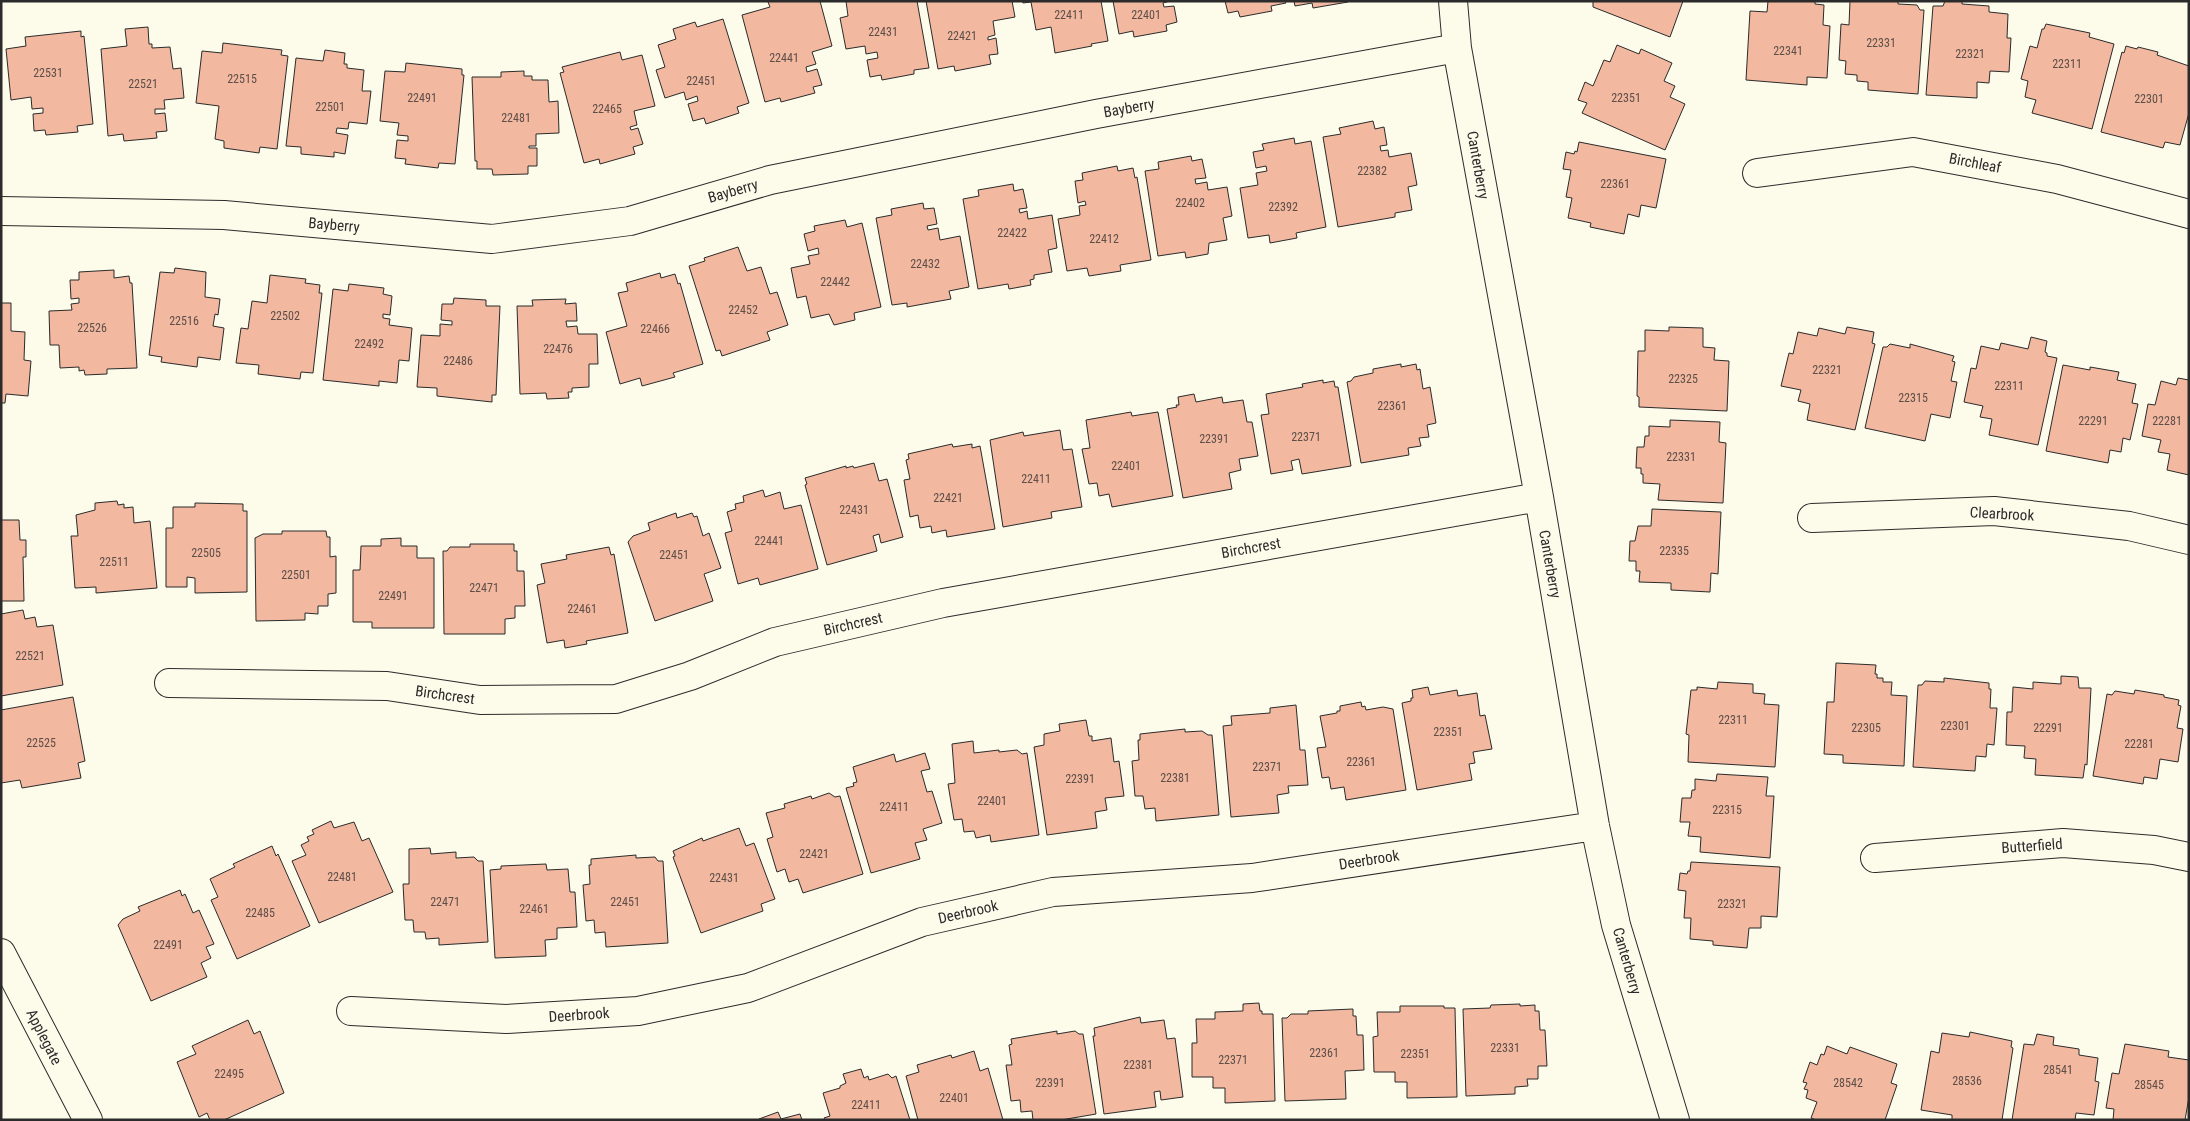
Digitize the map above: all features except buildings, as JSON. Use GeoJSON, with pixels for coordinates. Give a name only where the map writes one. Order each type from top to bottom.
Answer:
{"type":"FeatureCollection","features":[{"type":"Feature","properties":{"kind":"street","name":"Canterberry"},"geometry":{"type":"LineString","coordinates":[[1453,1],[1457,48],[1595,826],[1616,925],[1675,1120]]}},
{"type":"Feature","properties":{"kind":"street","name":"Bayberry"},"geometry":{"type":"LineString","coordinates":[[1,211],[224,215],[492,239],[630,221],[770,180],[1106,113],[1457,48]]}},
{"type":"Feature","properties":{"kind":"street","name":"Birchleaf"},"geometry":{"type":"LineString","coordinates":[[1757,173],[1913,152],[2057,179],[2189,214]]}},
{"type":"Feature","properties":{"kind":"street","name":"Birchcrest"},"geometry":{"type":"LineString","coordinates":[[168,683],[387,686],[480,700],[616,699],[690,676],[775,642],[943,602],[1538,497]]}},
{"type":"Feature","properties":{"kind":"street","name":"Clearbrook"},"geometry":{"type":"LineString","coordinates":[[1812,518],[1994,511],[2129,526],[2189,540]]}},
{"type":"Feature","properties":{"kind":"street","name":"Deerbrook"},"geometry":{"type":"LineString","coordinates":[[350,1012],[506,1019],[638,1011],[748,988],[922,922],[1052,892],[1252,878],[1595,826]]}},
{"type":"Feature","properties":{"kind":"street","name":"Butterfield"},"geometry":{"type":"LineString","coordinates":[[1875,858],[2063,842],[2154,850],[2189,857]]}},
{"type":"Feature","properties":{"kind":"street","name":"Applegate"},"geometry":{"type":"LineString","coordinates":[[1,953],[88,1120]]}}]}
